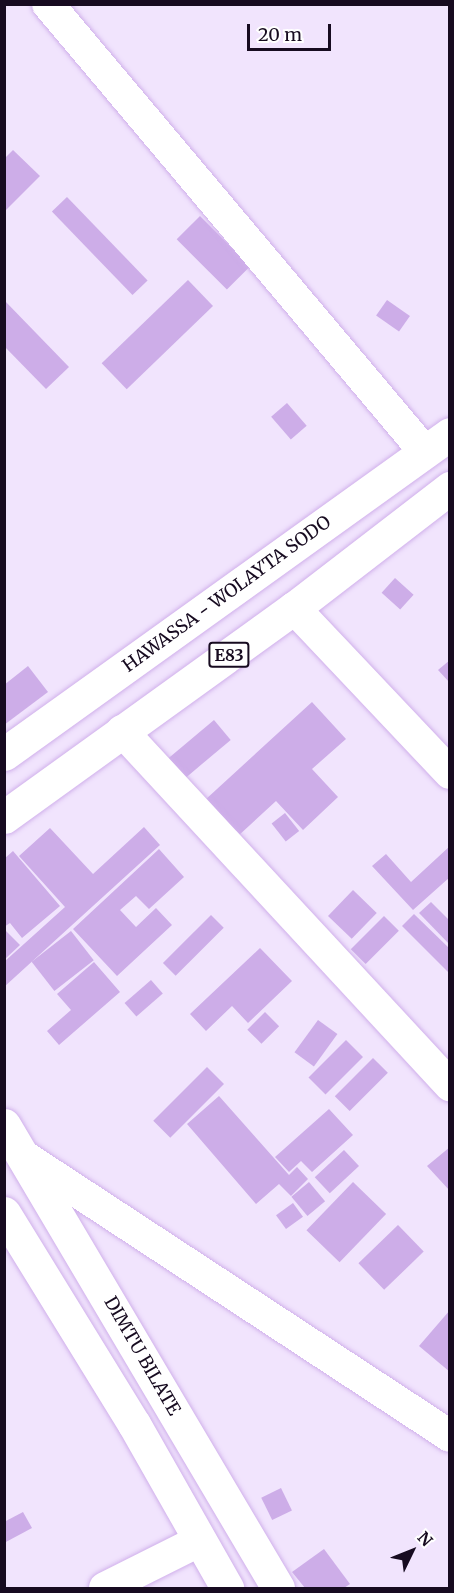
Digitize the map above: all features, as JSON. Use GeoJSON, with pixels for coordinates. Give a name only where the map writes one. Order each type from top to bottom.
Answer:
{"type":"FeatureCollection","features":[{"type":"Feature","properties":{"kind":"main road","name":"HAWASSA - WOLAYTA SODO"},"geometry":{"type":"LineString","coordinates":[[4,754],[437,443]]}},
{"type":"Feature","properties":{"kind":"main road","name":"E83"},"geometry":{"type":"LineString","coordinates":[[4,817],[294,608],[450,488]]}},
{"type":"Feature","properties":{"kind":"main road","name":"DIMTU BILATE"},"geometry":{"type":"LineString","coordinates":[[4,1125],[278,1588]]}},
{"type":"Feature","properties":{"kind":"main road"},"geometry":{"type":"LineString","coordinates":[[4,1213],[134,1424],[226,1588]]}},
{"type":"Feature","properties":{"kind":"street"},"geometry":{"type":"LineString","coordinates":[[48,4],[437,443]]}},
{"type":"Feature","properties":{"kind":"street"},"geometry":{"type":"LineString","coordinates":[[294,608],[450,773]]}},
{"type":"Feature","properties":{"kind":"street"},"geometry":{"type":"LineString","coordinates":[[122,731],[448,1082]]}},
{"type":"Feature","properties":{"kind":"street"},"geometry":{"type":"LineString","coordinates":[[25,1157],[450,1436]]}},
{"type":"Feature","properties":{"kind":"street"},"geometry":{"type":"LineString","coordinates":[[105,1588],[199,1541]]}},
{"type":"Feature","properties":{"kind":"building"},"geometry":{"type":"Polygon","coordinates":[[[13,150],[40,176],[4,212],[4,159],[13,150]]]}},
{"type":"Feature","properties":{"kind":"building"},"geometry":{"type":"Polygon","coordinates":[[[67,197],[148,280],[132,295],[52,212],[67,197]]]}},
{"type":"Feature","properties":{"kind":"building"},"geometry":{"type":"Polygon","coordinates":[[[200,216],[250,266],[227,290],[177,239],[200,216]]]}},
{"type":"Feature","properties":{"kind":"building"},"geometry":{"type":"Polygon","coordinates":[[[188,280],[213,306],[127,389],[102,363],[188,280]]]}},
{"type":"Feature","properties":{"kind":"building"},"geometry":{"type":"Polygon","coordinates":[[[4,300],[69,367],[46,389],[4,346],[4,300]]]}},
{"type":"Feature","properties":{"kind":"building"},"geometry":{"type":"Polygon","coordinates":[[[387,300],[410,316],[399,332],[376,316],[387,300]]]}},
{"type":"Feature","properties":{"kind":"building"},"geometry":{"type":"Polygon","coordinates":[[[287,403],[307,426],[291,439],[271,417],[287,403]]]}},
{"type":"Feature","properties":{"kind":"building"},"geometry":{"type":"Polygon","coordinates":[[[395,578],[414,595],[400,610],[382,593],[395,578]]]}},
{"type":"Feature","properties":{"kind":"building"},"geometry":{"type":"Polygon","coordinates":[[[450,660],[450,683],[438,670],[450,660]]]}},
{"type":"Feature","properties":{"kind":"building"},"geometry":{"type":"Polygon","coordinates":[[[28,666],[48,692],[4,725],[4,685],[28,666]]]}},
{"type":"Feature","properties":{"kind":"building"},"geometry":{"type":"Polygon","coordinates":[[[312,702],[346,739],[312,769],[338,797],[303,830],[276,801],[238,836],[205,800],[312,702]]]}},
{"type":"Feature","properties":{"kind":"building"},"geometry":{"type":"Polygon","coordinates":[[[214,720],[231,740],[179,784],[162,764],[214,720]]]}},
{"type":"Feature","properties":{"kind":"building"},"geometry":{"type":"Polygon","coordinates":[[[285,813],[299,831],[286,842],[272,823],[285,813]]]}},
{"type":"Feature","properties":{"kind":"building"},"geometry":{"type":"Polygon","coordinates":[[[144,827],[160,845],[4,987],[4,962],[65,907],[19,856],[50,828],[93,874],[144,827]]]}},
{"type":"Feature","properties":{"kind":"building"},"geometry":{"type":"Polygon","coordinates":[[[450,846],[450,877],[413,910],[372,866],[386,854],[411,882],[450,846]]]}},
{"type":"Feature","properties":{"kind":"building"},"geometry":{"type":"Polygon","coordinates":[[[159,849],[184,877],[149,909],[136,896],[120,910],[136,927],[156,908],[172,925],[117,976],[73,929],[159,849]]]}},
{"type":"Feature","properties":{"kind":"building"},"geometry":{"type":"Polygon","coordinates":[[[13,851],[60,906],[22,938],[10,923],[4,927],[4,859],[13,851]]]}},
{"type":"Feature","properties":{"kind":"building"},"geometry":{"type":"Polygon","coordinates":[[[353,890],[377,913],[352,939],[328,916],[353,890]]]}},
{"type":"Feature","properties":{"kind":"building"},"geometry":{"type":"Polygon","coordinates":[[[431,902],[450,921],[450,945],[419,913],[431,902]]]}},
{"type":"Feature","properties":{"kind":"building"},"geometry":{"type":"Polygon","coordinates":[[[414,914],[450,949],[450,974],[402,926],[414,914]]]}},
{"type":"Feature","properties":{"kind":"building"},"geometry":{"type":"Polygon","coordinates":[[[211,915],[224,928],[176,976],[163,963],[211,915]]]}},
{"type":"Feature","properties":{"kind":"building"},"geometry":{"type":"Polygon","coordinates":[[[384,916],[399,931],[366,964],[351,949],[384,916]]]}},
{"type":"Feature","properties":{"kind":"building"},"geometry":{"type":"Polygon","coordinates":[[[4,929],[20,945],[4,960],[4,929]]]}},
{"type":"Feature","properties":{"kind":"building"},"geometry":{"type":"Polygon","coordinates":[[[71,931],[94,960],[54,991],[32,962],[71,931]]]}},
{"type":"Feature","properties":{"kind":"building"},"geometry":{"type":"Polygon","coordinates":[[[260,948],[292,981],[248,1023],[232,1006],[206,1031],[190,1014],[260,948]]]}},
{"type":"Feature","properties":{"kind":"building"},"geometry":{"type":"Polygon","coordinates":[[[94,962],[120,992],[59,1045],[47,1031],[71,1010],[57,994],[94,962]]]}},
{"type":"Feature","properties":{"kind":"building"},"geometry":{"type":"Polygon","coordinates":[[[151,980],[163,994],[136,1017],[125,1003],[151,980]]]}},
{"type":"Feature","properties":{"kind":"building"},"geometry":{"type":"Polygon","coordinates":[[[265,1012],[279,1026],[261,1044],[247,1030],[265,1012]]]}},
{"type":"Feature","properties":{"kind":"building"},"geometry":{"type":"Polygon","coordinates":[[[318,1020],[337,1034],[314,1066],[294,1052],[318,1020]]]}},
{"type":"Feature","properties":{"kind":"building"},"geometry":{"type":"Polygon","coordinates":[[[346,1040],[363,1057],[325,1094],[309,1077],[346,1040]]]}},
{"type":"Feature","properties":{"kind":"building"},"geometry":{"type":"Polygon","coordinates":[[[373,1058],[388,1073],[350,1111],[335,1096],[373,1058]]]}},
{"type":"Feature","properties":{"kind":"building"},"geometry":{"type":"Polygon","coordinates":[[[207,1067],[224,1084],[170,1138],[153,1121],[207,1067]]]}},
{"type":"Feature","properties":{"kind":"building"},"geometry":{"type":"Polygon","coordinates":[[[219,1096],[289,1175],[297,1167],[308,1179],[291,1196],[279,1184],[256,1204],[187,1124],[219,1096]]]}},
{"type":"Feature","properties":{"kind":"building"},"geometry":{"type":"Polygon","coordinates":[[[329,1109],[353,1135],[312,1172],[301,1161],[289,1172],[275,1157],[329,1109]]]}},
{"type":"Feature","properties":{"kind":"building"},"geometry":{"type":"Polygon","coordinates":[[[450,1147],[450,1191],[427,1166],[450,1147]]]}},
{"type":"Feature","properties":{"kind":"building"},"geometry":{"type":"Polygon","coordinates":[[[344,1150],[359,1166],[330,1193],[315,1177],[344,1150]]]}},
{"type":"Feature","properties":{"kind":"building"},"geometry":{"type":"Polygon","coordinates":[[[309,1182],[325,1201],[307,1216],[291,1197],[309,1182]]]}},
{"type":"Feature","properties":{"kind":"building"},"geometry":{"type":"Polygon","coordinates":[[[353,1182],[386,1214],[340,1262],[306,1230],[353,1182]]]}},
{"type":"Feature","properties":{"kind":"building"},"geometry":{"type":"Polygon","coordinates":[[[293,1203],[303,1217],[286,1229],[276,1215],[293,1203]]]}},
{"type":"Feature","properties":{"kind":"building"},"geometry":{"type":"Polygon","coordinates":[[[398,1225],[424,1252],[384,1290],[358,1263],[398,1225]]]}},
{"type":"Feature","properties":{"kind":"building"},"geometry":{"type":"Polygon","coordinates":[[[450,1310],[450,1372],[419,1346],[450,1310]]]}},
{"type":"Feature","properties":{"kind":"building"},"geometry":{"type":"Polygon","coordinates":[[[281,1488],[292,1510],[272,1520],[261,1498],[281,1488]]]}},
{"type":"Feature","properties":{"kind":"building"},"geometry":{"type":"Polygon","coordinates":[[[23,1512],[32,1528],[4,1543],[4,1522],[23,1512]]]}},
{"type":"Feature","properties":{"kind":"building"},"geometry":{"type":"Polygon","coordinates":[[[324,1549],[350,1584],[344,1588],[305,1588],[292,1572],[324,1549]]]}}]}
